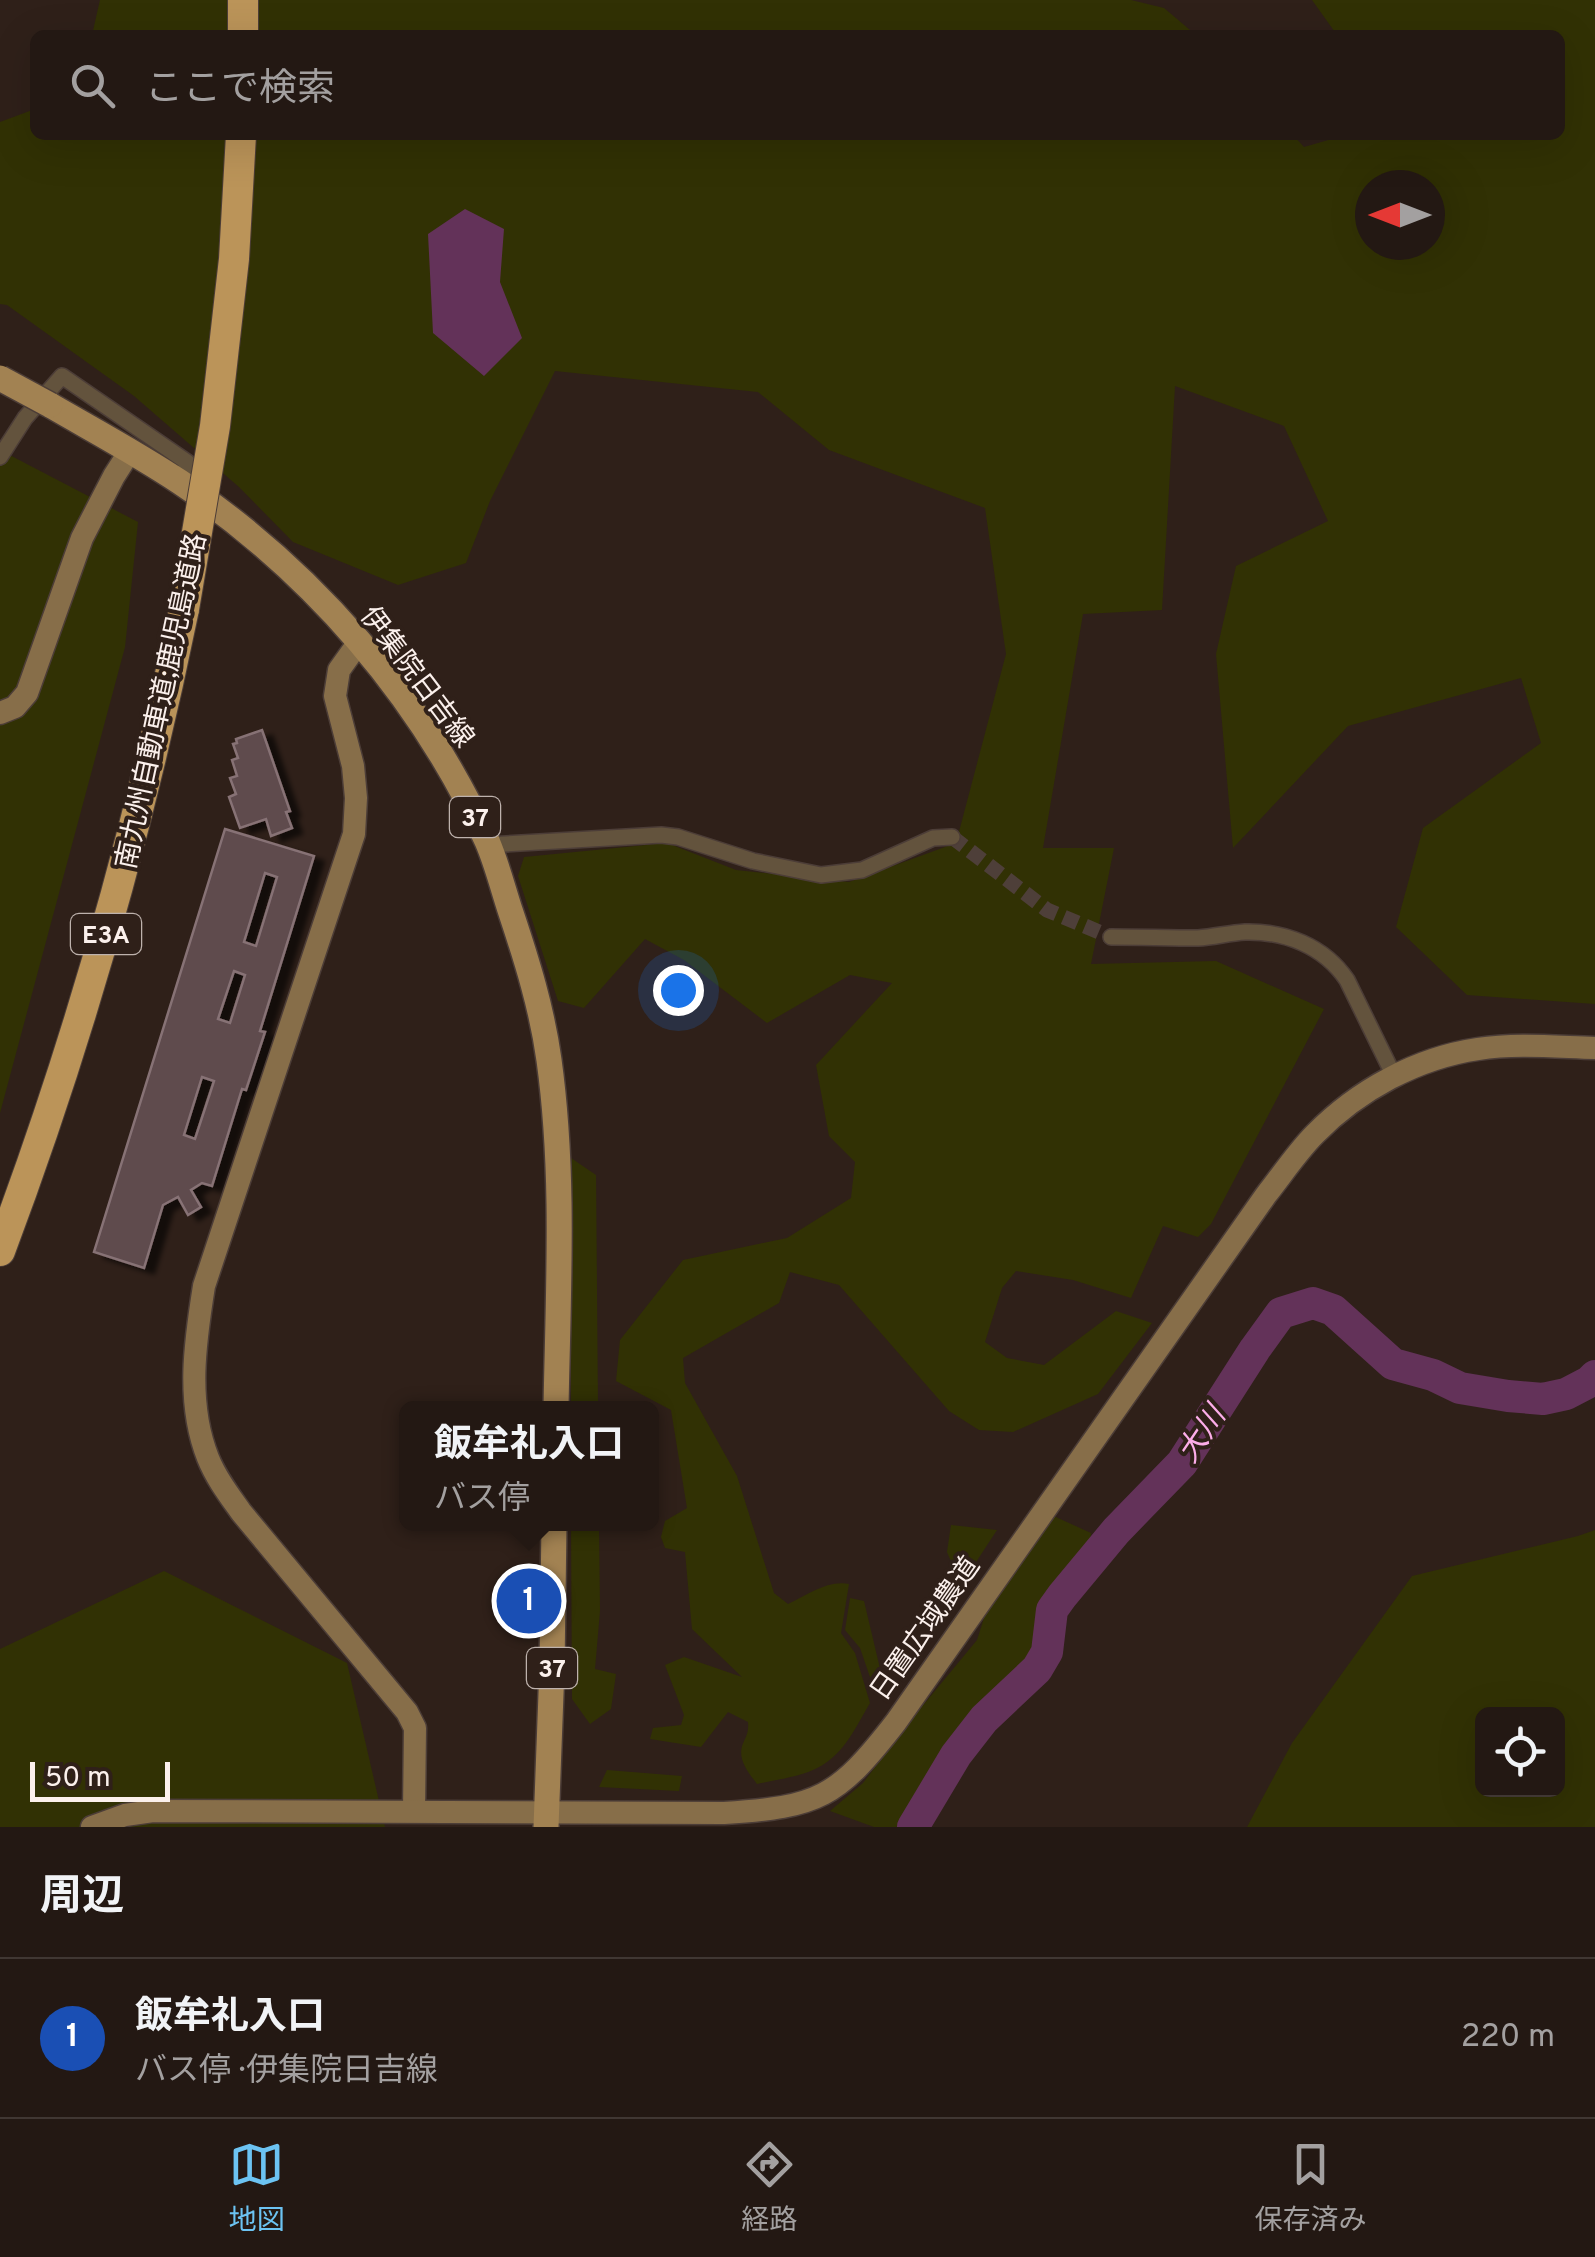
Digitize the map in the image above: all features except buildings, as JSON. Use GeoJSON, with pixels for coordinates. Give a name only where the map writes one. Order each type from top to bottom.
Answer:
{"type":"FeatureCollection","features":[{"type":"Feature","properties":{"kind":"highway"},"geometry":{"type":"LineString","coordinates":[[243,0],[243,30]]}},
{"type":"Feature","properties":{"kind":"highway","name":"南九州自動車道;鹿児島道路"},"geometry":{"type":"LineString","coordinates":[[0,1250],[82,1015],[159,733],[184,609],[219,388],[234,258],[241,140]]}},
{"type":"Feature","properties":{"kind":"main road","name":"伊集院日吉線"},"geometry":{"type":"LineString","coordinates":[[0,378],[182,484],[306,584],[360,642],[422,722],[455,778],[488,845],[542,1015],[558,1167],[556,1401]]}},
{"type":"Feature","properties":{"kind":"main road","name":"37"},"geometry":{"type":"LineString","coordinates":[[547,1820],[554,1531]]}},
{"type":"Feature","properties":{"kind":"street"},"geometry":{"type":"LineString","coordinates":[[0,457],[25,418],[62,376],[187,462],[182,484]]}},
{"type":"Feature","properties":{"kind":"street"},"geometry":{"type":"LineString","coordinates":[[0,713],[15,707],[26,692],[82,538],[130,451]]}},
{"type":"Feature","properties":{"kind":"street"},"geometry":{"type":"LineString","coordinates":[[360,642],[338,670],[336,696],[353,766],[354,834],[204,1286],[194,1353],[196,1415],[207,1455],[241,1512],[407,1712],[415,1728],[414,1811]]}},
{"type":"Feature","properties":{"kind":"street"},"geometry":{"type":"LineString","coordinates":[[488,845],[662,835],[753,862],[821,875],[862,870],[933,838],[952,837]]}},
{"type":"Feature","properties":{"kind":"street"},"geometry":{"type":"LineString","coordinates":[[1111,937],[1202,938],[1260,932],[1311,946],[1338,965],[1394,1076]]}},
{"type":"Feature","properties":{"kind":"street","name":"日置広域農道"},"geometry":{"type":"LineString","coordinates":[[92,1827],[125,1814],[154,1811],[414,1811],[547,1820],[724,1813],[779,1808],[825,1794],[854,1772],[896,1722],[1266,1195],[1314,1134],[1357,1099],[1394,1076],[1440,1057],[1480,1048],[1595,1048]]}},
{"type":"Feature","properties":{"kind":"shaded area"},"geometry":{"type":"Polygon","coordinates":[[[100,0],[1131,0],[1164,8],[1190,30],[93,30],[100,0]]]}},
{"type":"Feature","properties":{"kind":"shaded area"},"geometry":{"type":"Polygon","coordinates":[[[1312,0],[1595,0],[1595,1004],[1467,995],[1396,927],[1423,828],[1541,743],[1521,678],[1348,726],[1233,848],[1216,654],[1236,566],[1328,521],[1284,426],[1175,386],[1162,610],[1083,614],[1043,848],[1114,848],[1091,964],[1216,961],[1324,1009],[1211,1224],[1198,1237],[1163,1226],[1131,1298],[1073,1280],[1016,1271],[1002,1288],[985,1342],[1007,1358],[1044,1365],[1116,1311],[1152,1323],[1098,1394],[1013,1432],[979,1430],[949,1411],[839,1285],[790,1272],[779,1303],[683,1358],[685,1383],[737,1476],[774,1593],[788,1604],[825,1586],[849,1584],[841,1633],[855,1653],[870,1703],[846,1742],[827,1762],[803,1774],[757,1784],[742,1757],[748,1722],[728,1712],[701,1747],[650,1739],[653,1728],[681,1725],[684,1715],[665,1665],[684,1657],[742,1677],[692,1629],[685,1552],[665,1548],[661,1537],[665,1521],[687,1508],[671,1410],[616,1381],[620,1340],[683,1260],[787,1238],[851,1198],[855,1162],[829,1136],[816,1065],[892,983],[850,975],[767,1023],[684,960],[645,939],[584,1008],[558,1001],[518,876],[524,857],[667,843],[736,870],[849,882],[956,843],[1006,654],[985,508],[829,450],[758,392],[555,371],[490,501],[466,563],[398,585],[293,542],[239,487],[134,396],[7,305],[0,304],[0,122],[30,111],[30,140],[1298,140],[1304,147],[1328,140],[1565,140],[1565,30],[1333,30],[1312,0]]]}},
{"type":"Feature","properties":{"kind":"shaded area"},"geometry":{"type":"Polygon","coordinates":[[[465,209],[504,229],[500,282],[522,338],[484,376],[433,333],[428,234],[465,209]]]}},
{"type":"Feature","properties":{"kind":"shaded area"},"geometry":{"type":"Polygon","coordinates":[[[0,450],[138,522],[125,647],[0,1113],[0,450]]]}},
{"type":"Feature","properties":{"kind":"shaded area"},"geometry":{"type":"Polygon","coordinates":[[[571,1158],[596,1175],[598,1401],[571,1401],[571,1158]]]}},
{"type":"Feature","properties":{"kind":"shaded area"},"geometry":{"type":"Polygon","coordinates":[[[1047,1513],[1091,1533],[1090,1545],[1039,1616],[1027,1669],[943,1757],[899,1827],[874,1827],[830,1811],[863,1783],[977,1640],[998,1574],[1047,1513]]]}},
{"type":"Feature","properties":{"kind":"shaded area"},"geometry":{"type":"Polygon","coordinates":[[[951,1525],[997,1530],[961,1585],[947,1552],[951,1525]]]}},
{"type":"Feature","properties":{"kind":"shaded area"},"geometry":{"type":"Polygon","coordinates":[[[1595,1530],[1595,1827],[1247,1827],[1292,1743],[1412,1576],[1595,1530]]]}},
{"type":"Feature","properties":{"kind":"shaded area"},"geometry":{"type":"Polygon","coordinates":[[[571,1531],[599,1531],[600,1611],[595,1669],[616,1674],[611,1709],[590,1724],[572,1699],[571,1531]]]}},
{"type":"Feature","properties":{"kind":"shaded area"},"geometry":{"type":"Polygon","coordinates":[[[164,1571],[347,1663],[385,1827],[0,1827],[0,1649],[164,1571]]]}},
{"type":"Feature","properties":{"kind":"shaded area"},"geometry":{"type":"Polygon","coordinates":[[[850,1598],[864,1601],[882,1677],[870,1677],[860,1648],[845,1630],[850,1598]]]}},
{"type":"Feature","properties":{"kind":"shaded area"},"geometry":{"type":"Polygon","coordinates":[[[607,1770],[682,1776],[679,1791],[599,1787],[607,1770]]]}},
{"type":"Feature","properties":{"kind":"waterway","name":"大川"},"geometry":{"type":"LineString","coordinates":[[913,1827],[956,1755],[984,1719],[1037,1669],[1047,1652],[1052,1610],[1062,1596],[1116,1531],[1182,1463],[1281,1313],[1313,1303],[1333,1310],[1393,1364],[1433,1375],[1460,1388],[1543,1399],[1566,1394],[1595,1376]]}},
{"type":"Feature","properties":{"kind":"tunnel"},"geometry":{"type":"LineString","coordinates":[[952,837],[1047,910],[1111,937]]}},
{"type":"Feature","properties":{"kind":"place","name":"飯牟礼入口"},"geometry":{"type":"Point","coordinates":[529,1601]}}]}
